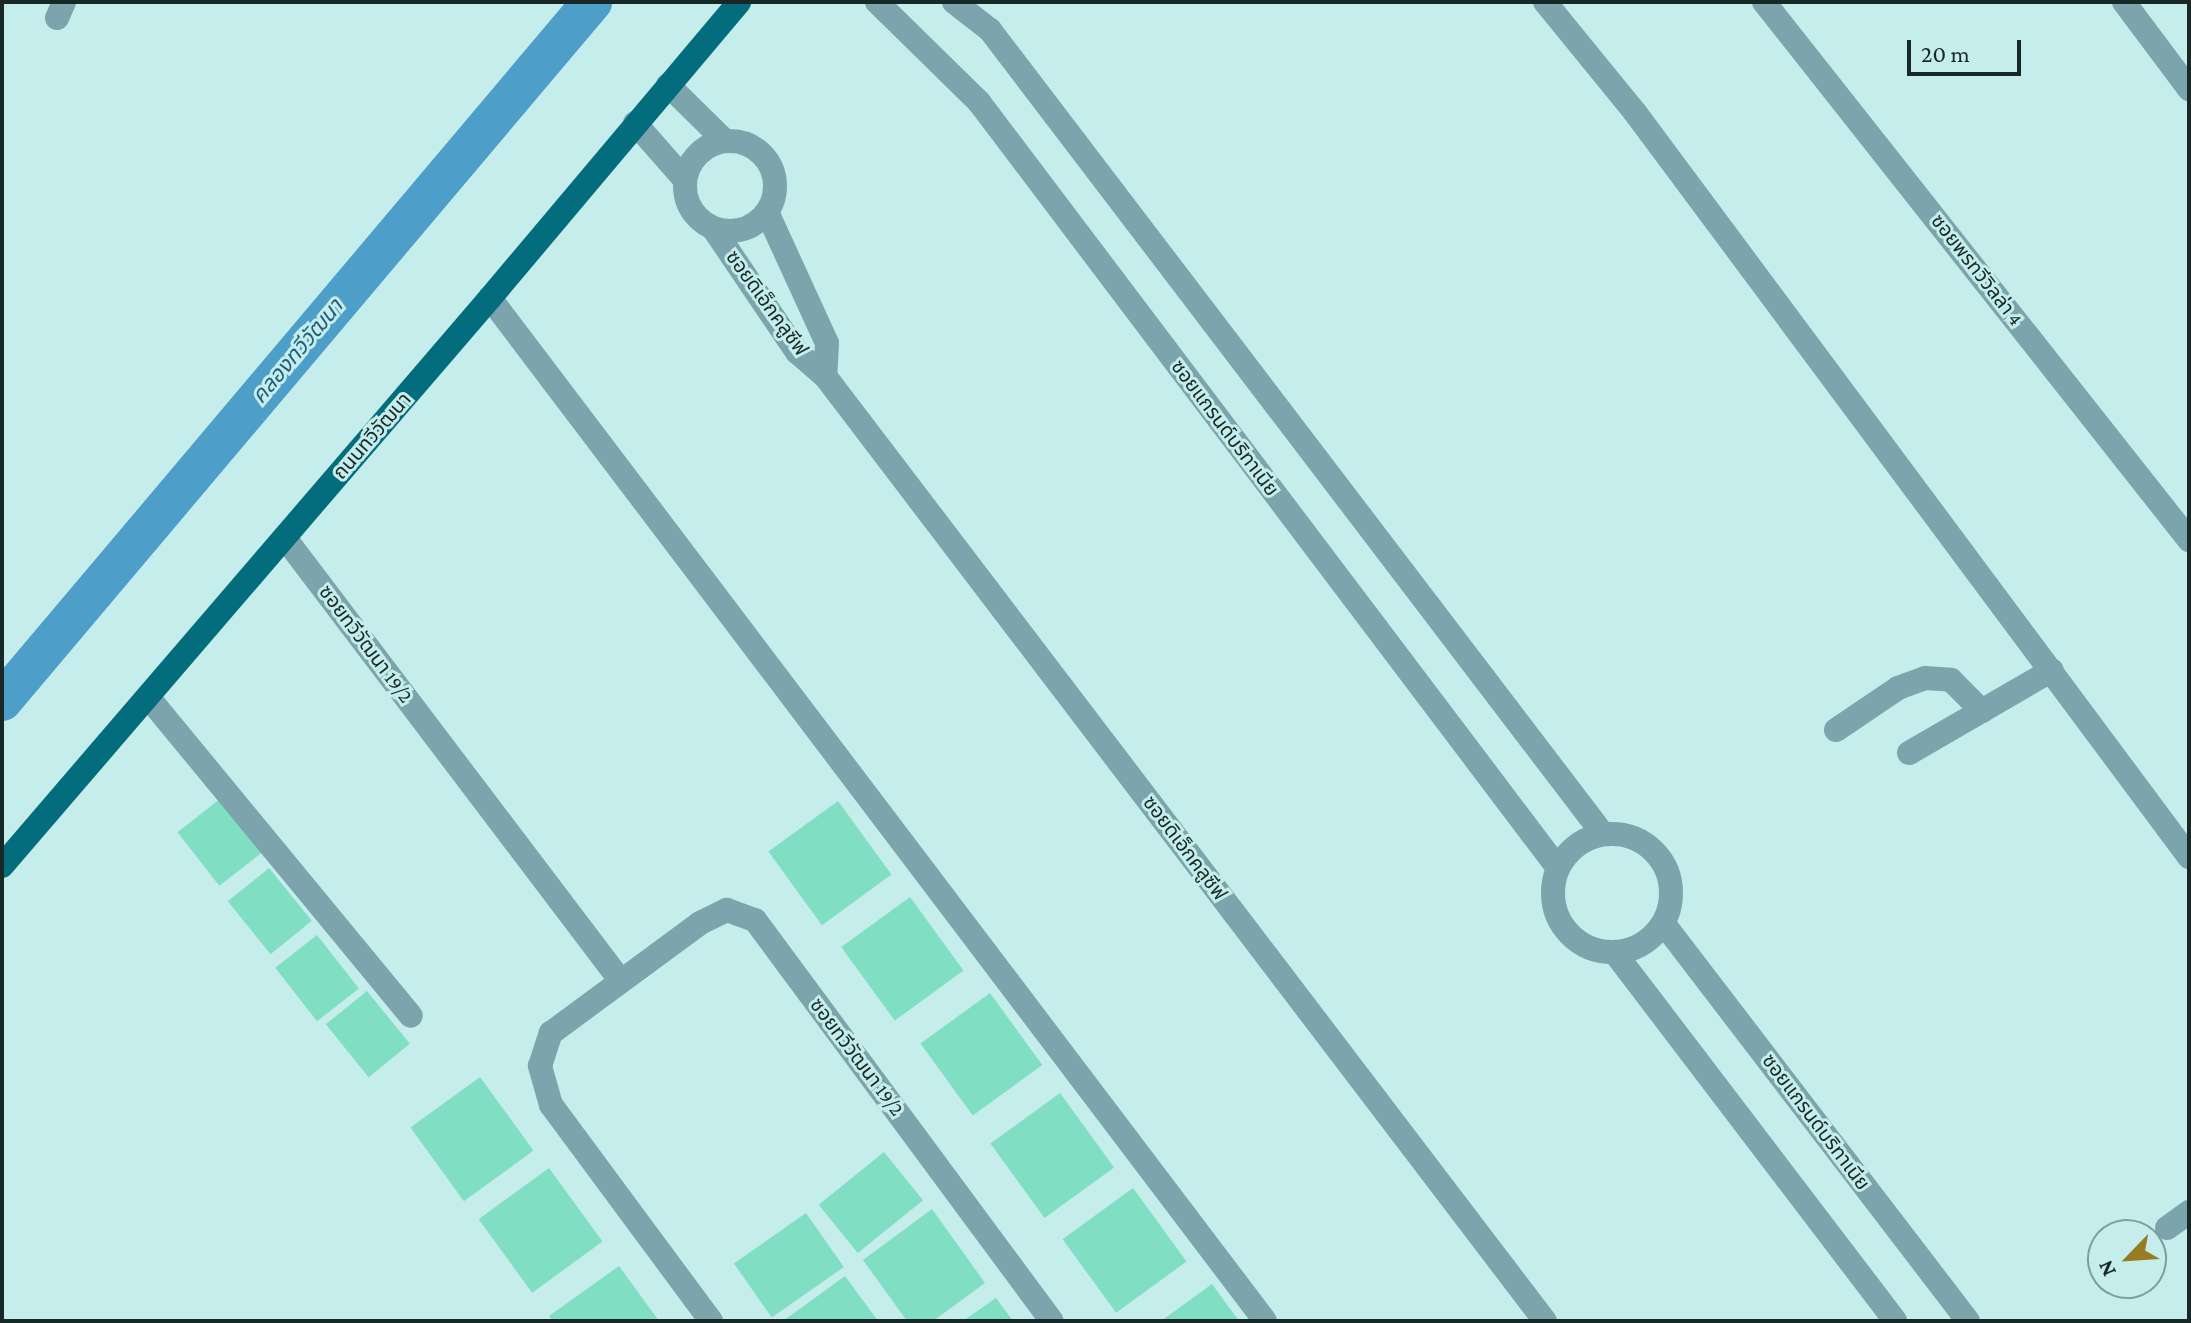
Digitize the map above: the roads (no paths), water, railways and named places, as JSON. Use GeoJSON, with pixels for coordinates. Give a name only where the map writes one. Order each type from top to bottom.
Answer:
{"type":"FeatureCollection","features":[{"type":"Feature","properties":{"kind":"main road","name":"ถนนทวีวัฒนา"},"geometry":{"type":"LineString","coordinates":[[2,866],[490,298],[739,2]]}},
{"type":"Feature","properties":{"kind":"street","name":"ซอยแกรนด์บริทาเนีย"},"geometry":{"type":"LineString","coordinates":[[877,2],[979,102],[1558,868]]}},
{"type":"Feature","properties":{"kind":"street"},"geometry":{"type":"LineString","coordinates":[[954,2],[990,30],[1603,834]]}},
{"type":"Feature","properties":{"kind":"street"},"geometry":{"type":"LineString","coordinates":[[1545,2],[1634,111],[2189,857]]}},
{"type":"Feature","properties":{"kind":"street","name":"ซอยพรทวีวิลล่า 4"},"geometry":{"type":"LineString","coordinates":[[1764,2],[2189,540]]}},
{"type":"Feature","properties":{"kind":"street"},"geometry":{"type":"LineString","coordinates":[[2124,2],[2189,89]]}},
{"type":"Feature","properties":{"kind":"street"},"geometry":{"type":"LineString","coordinates":[[668,85],[725,141]]}},
{"type":"Feature","properties":{"kind":"street","name":"ซอยดิเอ็กคลูซีฟ"},"geometry":{"type":"LineString","coordinates":[[635,123],[685,180],[691,209],[713,228],[797,352],[825,376],[1545,1321]]}},
{"type":"Feature","properties":{"kind":"street"},"geometry":{"type":"LineString","coordinates":[[685,180],[698,153],[725,141],[739,141],[765,157],[775,185],[767,212]]}},
{"type":"Feature","properties":{"kind":"street","name":"ซอยดิเอ็กคลูซีฟ"},"geometry":{"type":"LineString","coordinates":[[713,228],[743,230],[767,212],[827,343],[825,376]]}},
{"type":"Feature","properties":{"kind":"street"},"geometry":{"type":"LineString","coordinates":[[490,298],[1265,1321]]}},
{"type":"Feature","properties":{"kind":"street","name":"ซอยทวีวัฒนา 19/2"},"geometry":{"type":"LineString","coordinates":[[285,538],[620,980]]}},
{"type":"Feature","properties":{"kind":"street"},"geometry":{"type":"LineString","coordinates":[[1909,753],[2052,670]]}},
{"type":"Feature","properties":{"kind":"street"},"geometry":{"type":"LineString","coordinates":[[1836,730],[1898,688],[1925,678],[1951,680],[1982,711]]}},
{"type":"Feature","properties":{"kind":"street"},"geometry":{"type":"LineString","coordinates":[[148,697],[411,1016]]}},
{"type":"Feature","properties":{"kind":"street"},"geometry":{"type":"LineString","coordinates":[[1603,834],[1622,834],[1640,840],[1656,852],[1672,886],[1671,905],[1664,924],[1652,938],[1634,948],[1615,953],[1595,950],[1577,941],[1563,926],[1555,908],[1553,888],[1558,868],[1585,840],[1603,834]]}},
{"type":"Feature","properties":{"kind":"street","name":"ซอยทวีวัฒนา 19/2"},"geometry":{"type":"LineString","coordinates":[[711,1321],[551,1105],[540,1066],[551,1033],[700,923],[727,910],[755,920],[1052,1321]]}},
{"type":"Feature","properties":{"kind":"street","name":"ซอยแกรนด์บริทาเนีย"},"geometry":{"type":"LineString","coordinates":[[1664,924],[1968,1321]]}},
{"type":"Feature","properties":{"kind":"street"},"geometry":{"type":"LineString","coordinates":[[1615,953],[1895,1321]]}},
{"type":"Feature","properties":{"kind":"street"},"geometry":{"type":"LineString","coordinates":[[2167,1228],[2189,1212]]}},
{"type":"Feature","properties":{"kind":"waterway","name":"คลองทวีวัฒนา"},"geometry":{"type":"LineString","coordinates":[[2,701],[592,2]]}}]}
